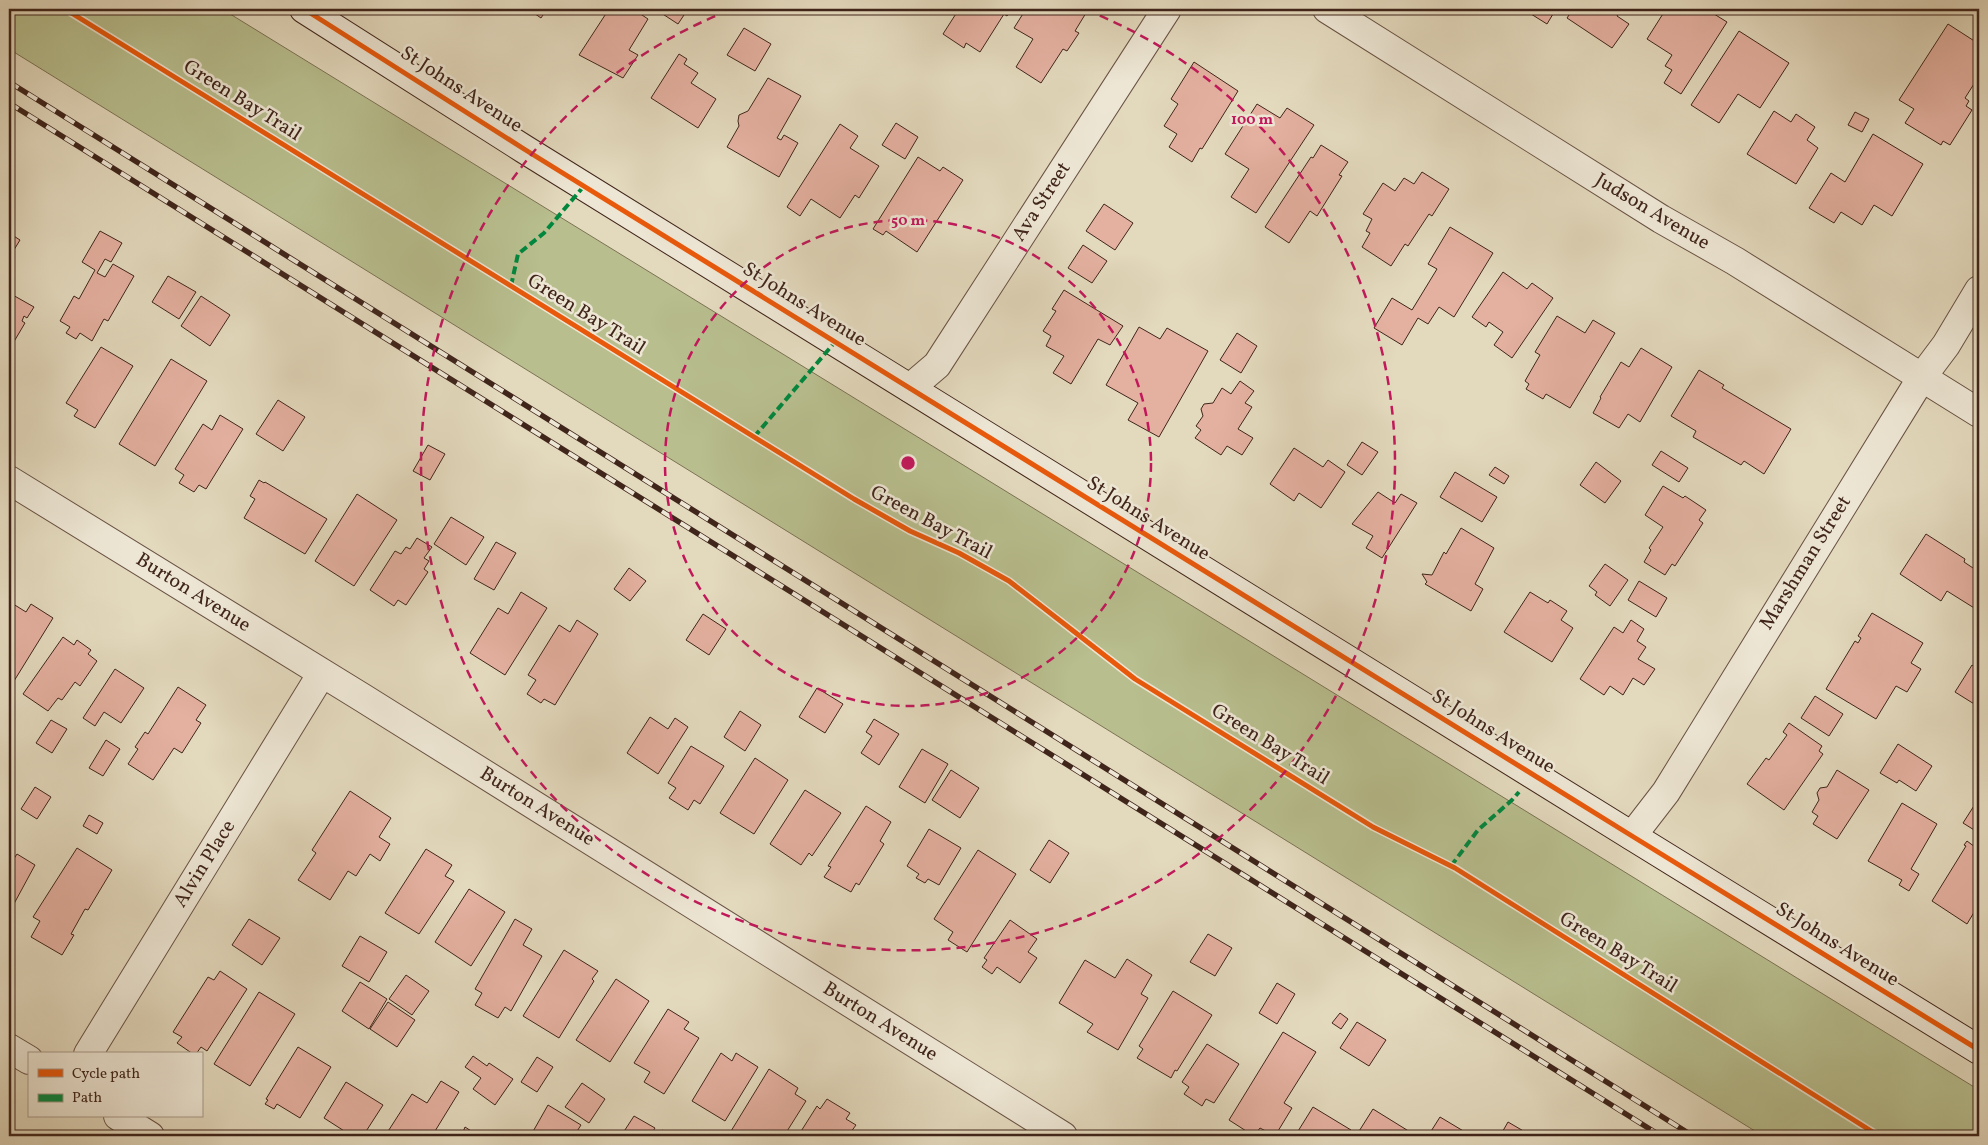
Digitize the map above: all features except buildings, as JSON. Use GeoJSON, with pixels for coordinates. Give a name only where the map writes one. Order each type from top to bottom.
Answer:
{"type":"FeatureCollection","features":[{"type":"Feature","properties":{"kind":"street","name":"St Johns Avenue"},"geometry":{"type":"LineString","coordinates":[[304,9],[910,388],[1979,1050]]}},
{"type":"Feature","properties":{"kind":"street","name":"Ava Street"},"geometry":{"type":"LineString","coordinates":[[910,388],[937,365],[1167,9]]}},
{"type":"Feature","properties":{"kind":"street","name":"Judson Avenue"},"geometry":{"type":"LineString","coordinates":[[1327,9],[1653,214],[1735,261],[1979,413]]}},
{"type":"Feature","properties":{"kind":"street","name":"Marshman Street"},"geometry":{"type":"LineString","coordinates":[[1632,836],[1666,792],[1922,377],[1946,345],[1979,290]]}},
{"type":"Feature","properties":{"kind":"street","name":"Burton Avenue"},"geometry":{"type":"LineString","coordinates":[[9,480],[322,673],[1063,1136]]}},
{"type":"Feature","properties":{"kind":"street","name":"Alvin Place"},"geometry":{"type":"LineString","coordinates":[[89,1052],[322,673]]}},
{"type":"Feature","properties":{"kind":"street"},"geometry":{"type":"LineString","coordinates":[[9,1048],[28,1059]]}},
{"type":"Feature","properties":{"kind":"street"},"geometry":{"type":"LineString","coordinates":[[121,1118],[150,1136]]}},
{"type":"Feature","properties":{"kind":"green space"},"geometry":{"type":"Polygon","coordinates":[[[9,9],[222,9],[1979,1090],[1979,1136],[1763,1136],[9,49],[9,9]]]}},
{"type":"Feature","properties":{"kind":"railway"},"geometry":{"type":"LineString","coordinates":[[9,82],[1693,1136]]}},
{"type":"Feature","properties":{"kind":"railway"},"geometry":{"type":"LineString","coordinates":[[9,103],[1661,1136]]}},
{"type":"Feature","properties":{"kind":"marked path"},"geometry":{"type":"LineString","coordinates":[[511,286],[518,254],[544,233],[584,186]]}},
{"type":"Feature","properties":{"kind":"marked path"},"geometry":{"type":"LineString","coordinates":[[754,437],[835,342]]}},
{"type":"Feature","properties":{"kind":"marked path"},"geometry":{"type":"LineString","coordinates":[[1451,866],[1478,830],[1519,792]]}},
{"type":"Feature","properties":{"kind":"cycle path","name":"Green Bay Trail"},"geometry":{"type":"LineString","coordinates":[[65,9],[854,499],[910,531],[959,553],[1009,581],[1135,679],[1373,827],[1455,868],[1879,1136]]}},
{"type":"Feature","properties":{"kind":"cycle path"},"geometry":{"type":"LineString","coordinates":[[304,9],[524,149],[1979,1050]]}}]}
